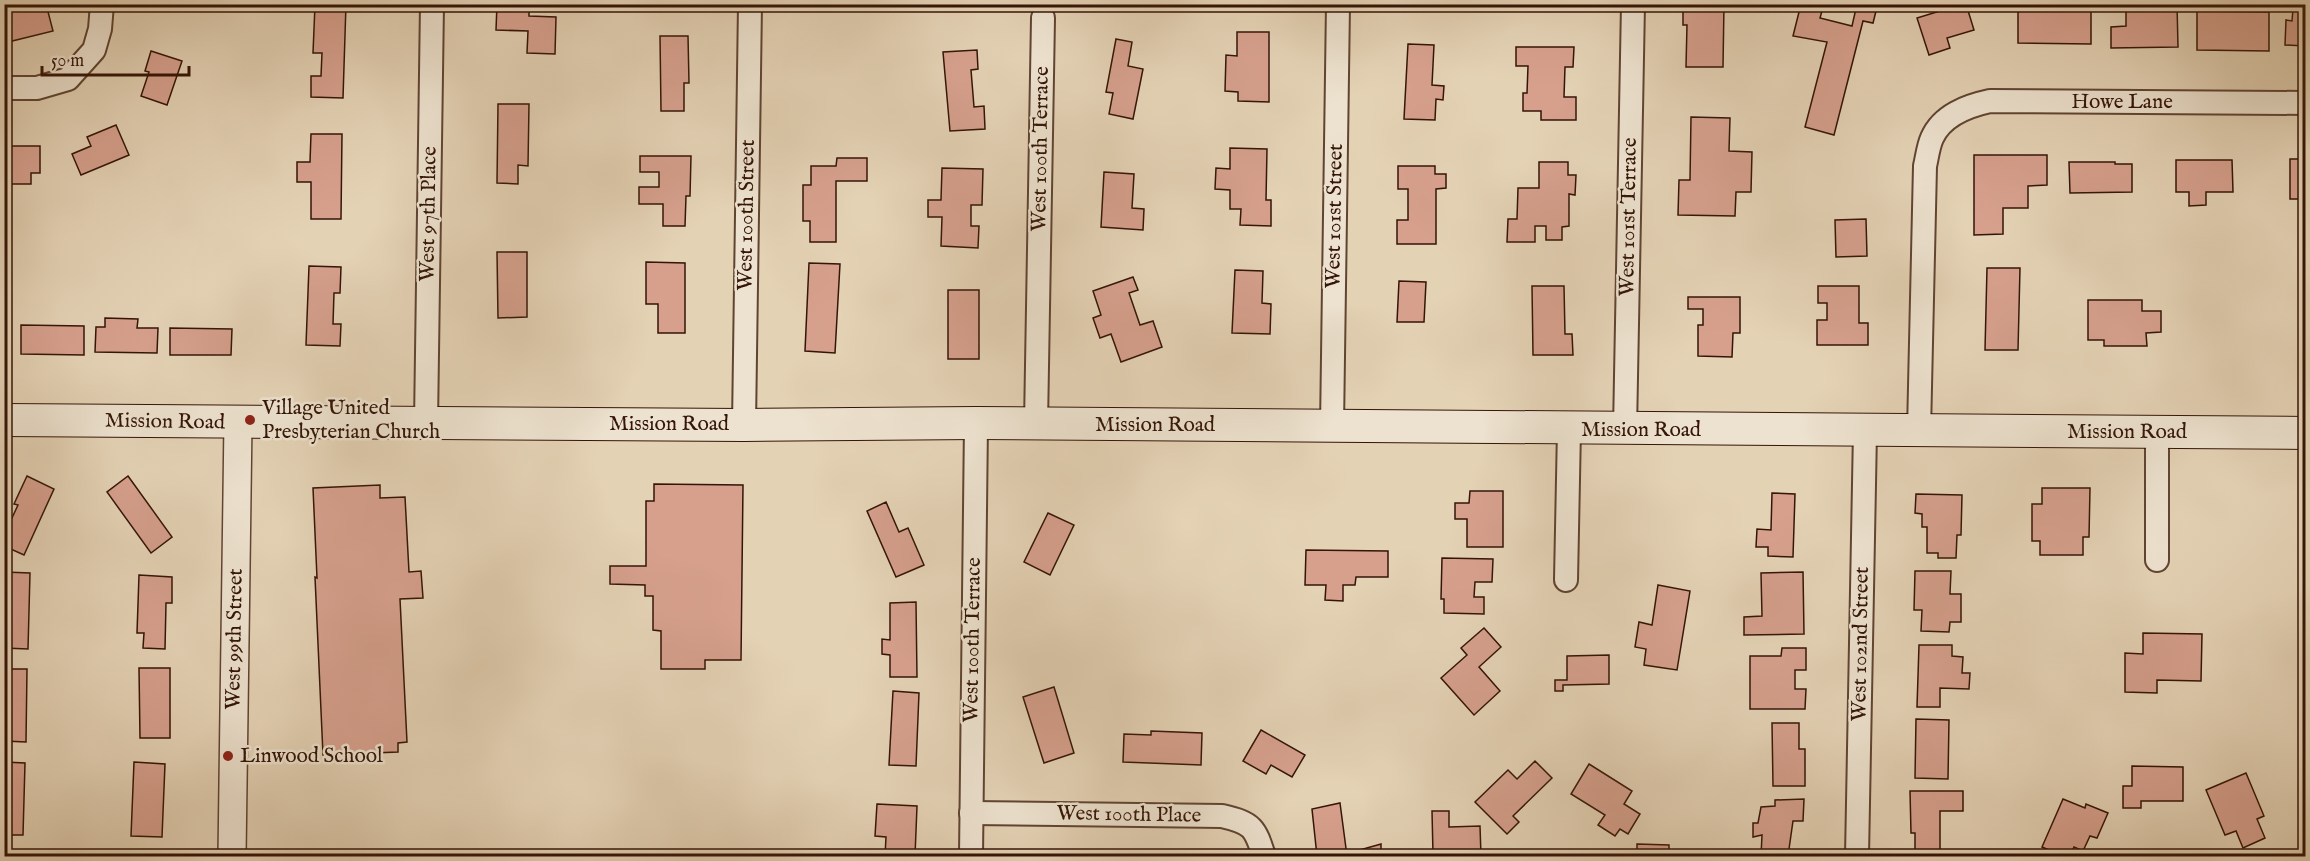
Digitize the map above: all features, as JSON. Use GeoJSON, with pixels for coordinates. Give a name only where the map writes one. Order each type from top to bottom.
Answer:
{"type":"FeatureCollection","features":[{"type":"Feature","properties":{"kind":"main road","name":"Mission Road"},"geometry":{"type":"LineString","coordinates":[[4,420],[744,425],[976,423],[1625,430],[2306,433]]}},
{"type":"Feature","properties":{"kind":"street"},"geometry":{"type":"LineString","coordinates":[[4,88],[37,88],[68,79],[94,50],[100,29],[102,4]]}},
{"type":"Feature","properties":{"kind":"street","name":"West 97th Place"},"geometry":{"type":"LineString","coordinates":[[426,423],[432,4]]}},
{"type":"Feature","properties":{"kind":"street","name":"West 100th Street"},"geometry":{"type":"LineString","coordinates":[[744,425],[750,4]]}},
{"type":"Feature","properties":{"kind":"street","name":"West 101st Street"},"geometry":{"type":"LineString","coordinates":[[1332,427],[1338,4]]}},
{"type":"Feature","properties":{"kind":"street","name":"West 101st Terrace"},"geometry":{"type":"LineString","coordinates":[[1625,430],[1633,4]]}},
{"type":"Feature","properties":{"kind":"street","name":"West 100th Terrace"},"geometry":{"type":"LineString","coordinates":[[1036,424],[1043,18]]}},
{"type":"Feature","properties":{"kind":"street","name":"Howe Lane"},"geometry":{"type":"LineString","coordinates":[[1919,431],[1925,166],[1932,138],[1943,122],[1964,107],[1989,101],[2306,103]]}},
{"type":"Feature","properties":{"kind":"street","name":"West 99th Street"},"geometry":{"type":"LineString","coordinates":[[232,856],[238,422]]}},
{"type":"Feature","properties":{"kind":"street","name":"West 100th Terrace"},"geometry":{"type":"LineString","coordinates":[[971,856],[976,423]]}},
{"type":"Feature","properties":{"kind":"street"},"geometry":{"type":"LineString","coordinates":[[1566,579],[1569,429]]}},
{"type":"Feature","properties":{"kind":"street","name":"West 102nd Street"},"geometry":{"type":"LineString","coordinates":[[1857,856],[1865,431]]}},
{"type":"Feature","properties":{"kind":"street"},"geometry":{"type":"LineString","coordinates":[[2157,433],[2157,560]]}},
{"type":"Feature","properties":{"kind":"street","name":"West 100th Place"},"geometry":{"type":"LineString","coordinates":[[971,813],[1222,816],[1241,820],[1256,832],[1264,856]]}},
{"type":"Feature","properties":{"kind":"building"},"geometry":{"type":"Polygon","coordinates":[[[33,4],[46,4],[53,31],[8,42],[4,28],[4,11],[33,4]]]}},
{"type":"Feature","properties":{"kind":"building"},"geometry":{"type":"Polygon","coordinates":[[[154,4],[181,4],[181,8],[154,8],[154,4]]]}},
{"type":"Feature","properties":{"kind":"building"},"geometry":{"type":"Polygon","coordinates":[[[295,4],[346,4],[343,98],[311,97],[311,76],[321,76],[322,53],[313,53],[315,5],[295,4]]]}},
{"type":"Feature","properties":{"kind":"building"},"geometry":{"type":"Polygon","coordinates":[[[497,4],[543,4],[543,9],[529,8],[529,16],[556,17],[555,54],[527,53],[528,31],[496,30],[497,4]]]}},
{"type":"Feature","properties":{"kind":"building"},"geometry":{"type":"Polygon","coordinates":[[[665,4],[687,4],[687,10],[665,9],[665,4]]]}},
{"type":"Feature","properties":{"kind":"building"},"geometry":{"type":"Polygon","coordinates":[[[1683,4],[1724,4],[1723,67],[1686,67],[1687,25],[1683,25],[1683,4]]]}},
{"type":"Feature","properties":{"kind":"building"},"geometry":{"type":"Polygon","coordinates":[[[1801,4],[1824,4],[1820,18],[1852,26],[1857,4],[1877,7],[1873,23],[1863,21],[1834,135],[1805,127],[1827,42],[1793,36],[1801,4]]]}},
{"type":"Feature","properties":{"kind":"building"},"geometry":{"type":"Polygon","coordinates":[[[1938,4],[1966,4],[1974,30],[1947,38],[1950,48],[1929,55],[1917,18],[1940,11],[1938,4]]]}},
{"type":"Feature","properties":{"kind":"building"},"geometry":{"type":"Polygon","coordinates":[[[2091,4],[2091,44],[2018,43],[2018,5],[2091,4]]]}},
{"type":"Feature","properties":{"kind":"building"},"geometry":{"type":"Polygon","coordinates":[[[2126,4],[2177,4],[2178,47],[2111,48],[2111,27],[2126,26],[2126,4]]]}},
{"type":"Feature","properties":{"kind":"building"},"geometry":{"type":"Polygon","coordinates":[[[2293,9],[2306,10],[2306,46],[2285,45],[2286,20],[2292,21],[2293,9]]]}},
{"type":"Feature","properties":{"kind":"building"},"geometry":{"type":"Polygon","coordinates":[[[2197,11],[2269,12],[2269,51],[2197,50],[2197,11]]]}},
{"type":"Feature","properties":{"kind":"building"},"geometry":{"type":"Polygon","coordinates":[[[1237,32],[1269,32],[1269,102],[1238,101],[1238,92],[1225,91],[1226,55],[1237,56],[1237,32]]]}},
{"type":"Feature","properties":{"kind":"building"},"geometry":{"type":"Polygon","coordinates":[[[660,36],[688,36],[689,83],[684,83],[684,111],[661,111],[660,36]]]}},
{"type":"Feature","properties":{"kind":"building"},"geometry":{"type":"Polygon","coordinates":[[[1116,39],[1132,42],[1128,66],[1143,69],[1133,119],[1109,114],[1113,93],[1106,92],[1116,39]]]}},
{"type":"Feature","properties":{"kind":"building"},"geometry":{"type":"Polygon","coordinates":[[[1408,44],[1434,45],[1432,85],[1444,86],[1443,100],[1436,99],[1435,120],[1404,119],[1408,44]]]}},
{"type":"Feature","properties":{"kind":"building"},"geometry":{"type":"Polygon","coordinates":[[[1516,47],[1574,47],[1573,67],[1565,67],[1564,97],[1576,97],[1576,120],[1541,120],[1541,111],[1523,111],[1523,93],[1527,93],[1528,66],[1516,66],[1516,47]]]}},
{"type":"Feature","properties":{"kind":"building"},"geometry":{"type":"Polygon","coordinates":[[[977,50],[978,69],[971,70],[974,107],[984,106],[985,129],[950,131],[943,52],[977,50]]]}},
{"type":"Feature","properties":{"kind":"building"},"geometry":{"type":"Polygon","coordinates":[[[151,51],[182,61],[167,105],[141,96],[149,72],[145,71],[151,51]]]}},
{"type":"Feature","properties":{"kind":"building"},"geometry":{"type":"Polygon","coordinates":[[[498,104],[529,104],[528,166],[518,165],[518,184],[497,183],[498,104]]]}},
{"type":"Feature","properties":{"kind":"building"},"geometry":{"type":"Polygon","coordinates":[[[1691,117],[1730,118],[1729,151],[1752,152],[1751,192],[1736,192],[1735,216],[1678,215],[1679,180],[1690,180],[1691,117]]]}},
{"type":"Feature","properties":{"kind":"building"},"geometry":{"type":"Polygon","coordinates":[[[116,125],[129,155],[81,175],[72,154],[91,146],[87,137],[116,125]]]}},
{"type":"Feature","properties":{"kind":"building"},"geometry":{"type":"Polygon","coordinates":[[[311,134],[342,134],[341,219],[311,219],[311,182],[297,182],[297,162],[310,162],[311,134]]]}},
{"type":"Feature","properties":{"kind":"building"},"geometry":{"type":"Polygon","coordinates":[[[4,146],[40,146],[40,173],[31,173],[31,184],[4,184],[4,146]]]}},
{"type":"Feature","properties":{"kind":"building"},"geometry":{"type":"Polygon","coordinates":[[[1230,148],[1267,149],[1266,200],[1271,200],[1271,226],[1240,225],[1241,209],[1230,209],[1230,190],[1215,189],[1216,168],[1230,169],[1230,148]]]}},
{"type":"Feature","properties":{"kind":"building"},"geometry":{"type":"Polygon","coordinates":[[[1974,155],[2047,155],[2047,185],[2028,186],[2028,208],[2003,208],[2003,234],[1974,235],[1974,155]]]}},
{"type":"Feature","properties":{"kind":"building"},"geometry":{"type":"Polygon","coordinates":[[[640,156],[691,156],[690,196],[686,196],[685,226],[663,226],[663,204],[639,204],[639,187],[659,187],[659,172],[640,172],[640,156]]]}},
{"type":"Feature","properties":{"kind":"building"},"geometry":{"type":"Polygon","coordinates":[[[837,158],[867,158],[867,181],[836,181],[836,242],[810,242],[810,221],[803,221],[803,185],[811,185],[811,166],[836,166],[837,158]]]}},
{"type":"Feature","properties":{"kind":"building"},"geometry":{"type":"Polygon","coordinates":[[[2290,159],[2306,159],[2306,199],[2290,199],[2290,159]]]}},
{"type":"Feature","properties":{"kind":"building"},"geometry":{"type":"Polygon","coordinates":[[[2176,160],[2232,160],[2233,192],[2206,192],[2206,205],[2189,206],[2189,192],[2176,192],[2176,160]]]}},
{"type":"Feature","properties":{"kind":"building"},"geometry":{"type":"Polygon","coordinates":[[[1539,162],[1568,162],[1568,175],[1576,175],[1575,195],[1569,194],[1569,226],[1562,227],[1562,240],[1546,240],[1546,226],[1535,226],[1535,242],[1507,242],[1508,219],[1517,219],[1518,188],[1539,188],[1539,162]]]}},
{"type":"Feature","properties":{"kind":"building"},"geometry":{"type":"Polygon","coordinates":[[[2069,162],[2132,164],[2132,192],[2070,193],[2069,162]]]}},
{"type":"Feature","properties":{"kind":"building"},"geometry":{"type":"Polygon","coordinates":[[[1398,166],[1435,166],[1435,174],[1446,174],[1446,188],[1436,189],[1436,244],[1397,244],[1397,220],[1408,220],[1408,189],[1398,189],[1398,166]]]}},
{"type":"Feature","properties":{"kind":"building"},"geometry":{"type":"Polygon","coordinates":[[[942,168],[983,169],[982,205],[971,205],[971,226],[979,226],[978,248],[941,246],[942,217],[928,217],[928,200],[941,200],[942,168]]]}},
{"type":"Feature","properties":{"kind":"building"},"geometry":{"type":"Polygon","coordinates":[[[1104,172],[1134,174],[1132,208],[1144,209],[1143,230],[1101,227],[1104,172]]]}},
{"type":"Feature","properties":{"kind":"building"},"geometry":{"type":"Polygon","coordinates":[[[1866,219],[1867,256],[1836,257],[1835,220],[1866,219]]]}},
{"type":"Feature","properties":{"kind":"building"},"geometry":{"type":"Polygon","coordinates":[[[497,252],[527,252],[527,317],[498,318],[497,252]]]}},
{"type":"Feature","properties":{"kind":"building"},"geometry":{"type":"Polygon","coordinates":[[[646,262],[685,263],[685,333],[658,333],[658,304],[646,304],[646,262]]]}},
{"type":"Feature","properties":{"kind":"building"},"geometry":{"type":"Polygon","coordinates":[[[809,263],[840,264],[835,353],[805,351],[809,263]]]}},
{"type":"Feature","properties":{"kind":"building"},"geometry":{"type":"Polygon","coordinates":[[[309,266],[341,267],[340,293],[334,293],[333,324],[341,324],[340,346],[306,345],[309,266]]]}},
{"type":"Feature","properties":{"kind":"building"},"geometry":{"type":"Polygon","coordinates":[[[1987,268],[2020,268],[2018,350],[1985,350],[1987,268]]]}},
{"type":"Feature","properties":{"kind":"building"},"geometry":{"type":"Polygon","coordinates":[[[1235,270],[1263,271],[1262,303],[1271,304],[1270,334],[1232,333],[1235,270]]]}},
{"type":"Feature","properties":{"kind":"building"},"geometry":{"type":"Polygon","coordinates":[[[1133,277],[1138,290],[1129,293],[1140,325],[1153,321],[1162,347],[1121,362],[1111,334],[1100,338],[1093,318],[1101,315],[1093,291],[1133,277]]]}},
{"type":"Feature","properties":{"kind":"building"},"geometry":{"type":"Polygon","coordinates":[[[1399,281],[1426,282],[1424,322],[1397,322],[1399,281]]]}},
{"type":"Feature","properties":{"kind":"building"},"geometry":{"type":"Polygon","coordinates":[[[1532,286],[1564,286],[1565,334],[1572,334],[1573,355],[1533,355],[1532,286]]]}},
{"type":"Feature","properties":{"kind":"building"},"geometry":{"type":"Polygon","coordinates":[[[1818,286],[1859,286],[1859,323],[1868,323],[1868,345],[1817,345],[1817,320],[1827,320],[1827,303],[1818,303],[1818,286]]]}},
{"type":"Feature","properties":{"kind":"building"},"geometry":{"type":"Polygon","coordinates":[[[948,290],[979,290],[979,359],[948,359],[948,290]]]}},
{"type":"Feature","properties":{"kind":"building"},"geometry":{"type":"Polygon","coordinates":[[[1688,297],[1740,297],[1740,333],[1733,333],[1732,357],[1698,356],[1698,325],[1703,325],[1703,309],[1688,309],[1688,297]]]}},
{"type":"Feature","properties":{"kind":"building"},"geometry":{"type":"Polygon","coordinates":[[[2088,300],[2142,300],[2142,311],[2161,311],[2161,332],[2146,333],[2147,346],[2104,346],[2104,340],[2088,340],[2088,300]]]}},
{"type":"Feature","properties":{"kind":"building"},"geometry":{"type":"Polygon","coordinates":[[[105,318],[138,319],[137,328],[158,328],[157,353],[95,352],[96,327],[105,327],[105,318]]]}},
{"type":"Feature","properties":{"kind":"building"},"geometry":{"type":"Polygon","coordinates":[[[4,321],[7,321],[7,356],[4,356],[4,321]]]}},
{"type":"Feature","properties":{"kind":"building"},"geometry":{"type":"Polygon","coordinates":[[[21,325],[84,326],[84,355],[21,354],[21,325]]]}},
{"type":"Feature","properties":{"kind":"building"},"geometry":{"type":"Polygon","coordinates":[[[170,328],[232,329],[231,355],[170,355],[170,328]]]}},
{"type":"Feature","properties":{"kind":"building"},"geometry":{"type":"Polygon","coordinates":[[[27,476],[54,489],[24,555],[4,546],[4,535],[18,505],[14,504],[27,476]]]}},
{"type":"Feature","properties":{"kind":"building"},"geometry":{"type":"Polygon","coordinates":[[[128,476],[172,537],[151,553],[107,492],[128,476]]]}},
{"type":"Feature","properties":{"kind":"building"},"geometry":{"type":"Polygon","coordinates":[[[654,484],[743,485],[741,660],[705,660],[705,669],[661,669],[661,631],[653,630],[653,596],[645,596],[645,585],[610,584],[610,566],[646,566],[646,501],[654,501],[654,484]]]}},
{"type":"Feature","properties":{"kind":"building"},"geometry":{"type":"Polygon","coordinates":[[[380,485],[380,498],[405,497],[409,572],[421,571],[423,598],[400,599],[407,742],[398,743],[398,752],[323,755],[313,488],[380,485]]]}},
{"type":"Feature","properties":{"kind":"building"},"geometry":{"type":"Polygon","coordinates":[[[2042,488],[2090,488],[2089,537],[2083,537],[2083,555],[2040,555],[2040,541],[2032,541],[2032,504],[2042,504],[2042,488]]]}},
{"type":"Feature","properties":{"kind":"building"},"geometry":{"type":"Polygon","coordinates":[[[1470,491],[1503,491],[1503,547],[1467,547],[1467,519],[1455,519],[1455,503],[1469,503],[1470,491]]]}},
{"type":"Feature","properties":{"kind":"building"},"geometry":{"type":"Polygon","coordinates":[[[1772,493],[1795,494],[1793,557],[1768,556],[1768,547],[1756,547],[1757,529],[1771,530],[1772,493]]]}},
{"type":"Feature","properties":{"kind":"building"},"geometry":{"type":"Polygon","coordinates":[[[1916,494],[1962,495],[1961,535],[1957,535],[1956,558],[1938,558],[1938,553],[1927,553],[1927,527],[1922,527],[1922,514],[1915,513],[1916,494]]]}},
{"type":"Feature","properties":{"kind":"building"},"geometry":{"type":"Polygon","coordinates":[[[886,502],[899,532],[908,528],[924,565],[896,577],[867,511],[886,502]]]}},
{"type":"Feature","properties":{"kind":"building"},"geometry":{"type":"Polygon","coordinates":[[[1048,513],[1074,525],[1050,575],[1024,562],[1048,513]]]}},
{"type":"Feature","properties":{"kind":"building"},"geometry":{"type":"Polygon","coordinates":[[[1306,550],[1388,551],[1388,577],[1356,577],[1355,585],[1343,585],[1343,601],[1325,600],[1326,585],[1305,585],[1306,550]]]}},
{"type":"Feature","properties":{"kind":"building"},"geometry":{"type":"Polygon","coordinates":[[[1442,558],[1493,559],[1492,582],[1475,582],[1474,597],[1484,597],[1484,614],[1444,613],[1444,599],[1441,599],[1442,558]]]}},
{"type":"Feature","properties":{"kind":"building"},"geometry":{"type":"Polygon","coordinates":[[[1915,571],[1951,571],[1950,594],[1961,594],[1961,622],[1950,622],[1949,632],[1921,631],[1922,610],[1914,610],[1915,571]]]}},
{"type":"Feature","properties":{"kind":"building"},"geometry":{"type":"Polygon","coordinates":[[[4,572],[30,573],[28,649],[4,648],[4,572]]]}},
{"type":"Feature","properties":{"kind":"building"},"geometry":{"type":"Polygon","coordinates":[[[1803,572],[1804,634],[1744,635],[1744,617],[1762,616],[1761,573],[1803,572]]]}},
{"type":"Feature","properties":{"kind":"building"},"geometry":{"type":"Polygon","coordinates":[[[139,575],[172,577],[172,603],[166,603],[165,649],[143,648],[144,633],[137,633],[139,575]]]}},
{"type":"Feature","properties":{"kind":"building"},"geometry":{"type":"Polygon","coordinates":[[[1658,585],[1690,591],[1677,670],[1644,665],[1646,649],[1635,647],[1639,622],[1652,625],[1658,585]]]}},
{"type":"Feature","properties":{"kind":"building"},"geometry":{"type":"Polygon","coordinates":[[[916,602],[917,677],[890,677],[890,655],[882,654],[882,639],[890,640],[890,603],[916,602]]]}},
{"type":"Feature","properties":{"kind":"building"},"geometry":{"type":"Polygon","coordinates":[[[1484,628],[1501,647],[1479,667],[1500,691],[1474,715],[1441,678],[1467,655],[1461,648],[1484,628]]]}},
{"type":"Feature","properties":{"kind":"building"},"geometry":{"type":"Polygon","coordinates":[[[2143,633],[2202,634],[2201,681],[2157,680],[2157,693],[2125,692],[2125,653],[2143,654],[2143,633]]]}},
{"type":"Feature","properties":{"kind":"building"},"geometry":{"type":"Polygon","coordinates":[[[1919,645],[1952,645],[1952,656],[1963,657],[1962,673],[1970,673],[1969,689],[1940,688],[1940,707],[1917,707],[1919,645]]]}},
{"type":"Feature","properties":{"kind":"building"},"geometry":{"type":"Polygon","coordinates":[[[1782,648],[1806,648],[1806,670],[1795,670],[1795,689],[1806,689],[1805,709],[1750,709],[1750,656],[1781,656],[1782,648]]]}},
{"type":"Feature","properties":{"kind":"building"},"geometry":{"type":"Polygon","coordinates":[[[1609,655],[1609,684],[1563,685],[1563,691],[1555,691],[1555,680],[1567,680],[1567,656],[1609,655]]]}},
{"type":"Feature","properties":{"kind":"building"},"geometry":{"type":"Polygon","coordinates":[[[139,668],[170,668],[170,738],[140,738],[139,668]]]}},
{"type":"Feature","properties":{"kind":"building"},"geometry":{"type":"Polygon","coordinates":[[[4,669],[27,669],[26,742],[4,741],[4,669]]]}},
{"type":"Feature","properties":{"kind":"building"},"geometry":{"type":"Polygon","coordinates":[[[1054,687],[1074,753],[1044,763],[1023,697],[1054,687]]]}},
{"type":"Feature","properties":{"kind":"building"},"geometry":{"type":"Polygon","coordinates":[[[893,691],[919,693],[916,766],[889,765],[893,691]]]}},
{"type":"Feature","properties":{"kind":"building"},"geometry":{"type":"Polygon","coordinates":[[[1916,719],[1949,720],[1948,779],[1915,778],[1916,719]]]}},
{"type":"Feature","properties":{"kind":"building"},"geometry":{"type":"Polygon","coordinates":[[[1772,723],[1799,723],[1799,749],[1805,749],[1805,786],[1773,786],[1772,723]]]}},
{"type":"Feature","properties":{"kind":"building"},"geometry":{"type":"Polygon","coordinates":[[[1261,730],[1305,755],[1292,777],[1271,765],[1266,774],[1243,761],[1261,730]]]}},
{"type":"Feature","properties":{"kind":"building"},"geometry":{"type":"Polygon","coordinates":[[[1151,731],[1202,733],[1201,765],[1123,762],[1124,734],[1151,735],[1151,731]]]}},
{"type":"Feature","properties":{"kind":"building"},"geometry":{"type":"Polygon","coordinates":[[[1535,761],[1552,778],[1513,816],[1519,822],[1507,834],[1475,802],[1508,770],[1517,779],[1535,761]]]}},
{"type":"Feature","properties":{"kind":"building"},"geometry":{"type":"Polygon","coordinates":[[[4,762],[25,763],[23,835],[4,835],[4,762]]]}},
{"type":"Feature","properties":{"kind":"building"},"geometry":{"type":"Polygon","coordinates":[[[134,762],[165,764],[162,837],[131,836],[134,762]]]}},
{"type":"Feature","properties":{"kind":"building"},"geometry":{"type":"Polygon","coordinates":[[[1589,764],[1632,791],[1624,804],[1640,814],[1628,834],[1620,829],[1615,836],[1598,825],[1605,815],[1571,794],[1589,764]]]}},
{"type":"Feature","properties":{"kind":"building"},"geometry":{"type":"Polygon","coordinates":[[[2132,766],[2183,767],[2183,801],[2141,801],[2141,808],[2123,808],[2123,786],[2132,786],[2132,766]]]}},
{"type":"Feature","properties":{"kind":"building"},"geometry":{"type":"Polygon","coordinates":[[[2246,773],[2264,816],[2257,819],[2265,838],[2243,848],[2236,831],[2225,835],[2206,790],[2246,773]]]}},
{"type":"Feature","properties":{"kind":"building"},"geometry":{"type":"Polygon","coordinates":[[[1910,791],[1963,791],[1963,811],[1940,811],[1940,851],[1915,851],[1915,833],[1911,833],[1910,791]]]}},
{"type":"Feature","properties":{"kind":"building"},"geometry":{"type":"Polygon","coordinates":[[[1804,799],[1803,821],[1793,821],[1788,856],[1761,856],[1762,835],[1753,837],[1753,823],[1758,823],[1761,807],[1775,806],[1775,800],[1804,799]]]}},
{"type":"Feature","properties":{"kind":"building"},"geometry":{"type":"Polygon","coordinates":[[[2063,799],[2085,808],[2086,804],[2108,813],[2097,838],[2090,836],[2083,851],[2074,847],[2070,856],[2063,856],[2042,847],[2063,799]]]}},
{"type":"Feature","properties":{"kind":"building"},"geometry":{"type":"Polygon","coordinates":[[[1340,803],[1347,856],[1317,856],[1312,809],[1340,803]]]}},
{"type":"Feature","properties":{"kind":"building"},"geometry":{"type":"Polygon","coordinates":[[[877,804],[917,806],[915,856],[885,856],[886,837],[875,836],[877,804]]]}},
{"type":"Feature","properties":{"kind":"building"},"geometry":{"type":"Polygon","coordinates":[[[1432,811],[1449,811],[1449,827],[1480,826],[1481,856],[1433,854],[1432,811]]]}},
{"type":"Feature","properties":{"kind":"building"},"geometry":{"type":"Polygon","coordinates":[[[1381,844],[1381,856],[1350,856],[1349,853],[1381,844]]]}},
{"type":"Feature","properties":{"kind":"building"},"geometry":{"type":"Polygon","coordinates":[[[1637,844],[1669,845],[1669,856],[1637,856],[1637,844]]]}},
{"type":"Feature","properties":{"kind":"place","name":"Village United Presbyterian Church"},"geometry":{"type":"Point","coordinates":[250,420]}},
{"type":"Feature","properties":{"kind":"place","name":"Linwood School"},"geometry":{"type":"Point","coordinates":[228,756]}}]}
